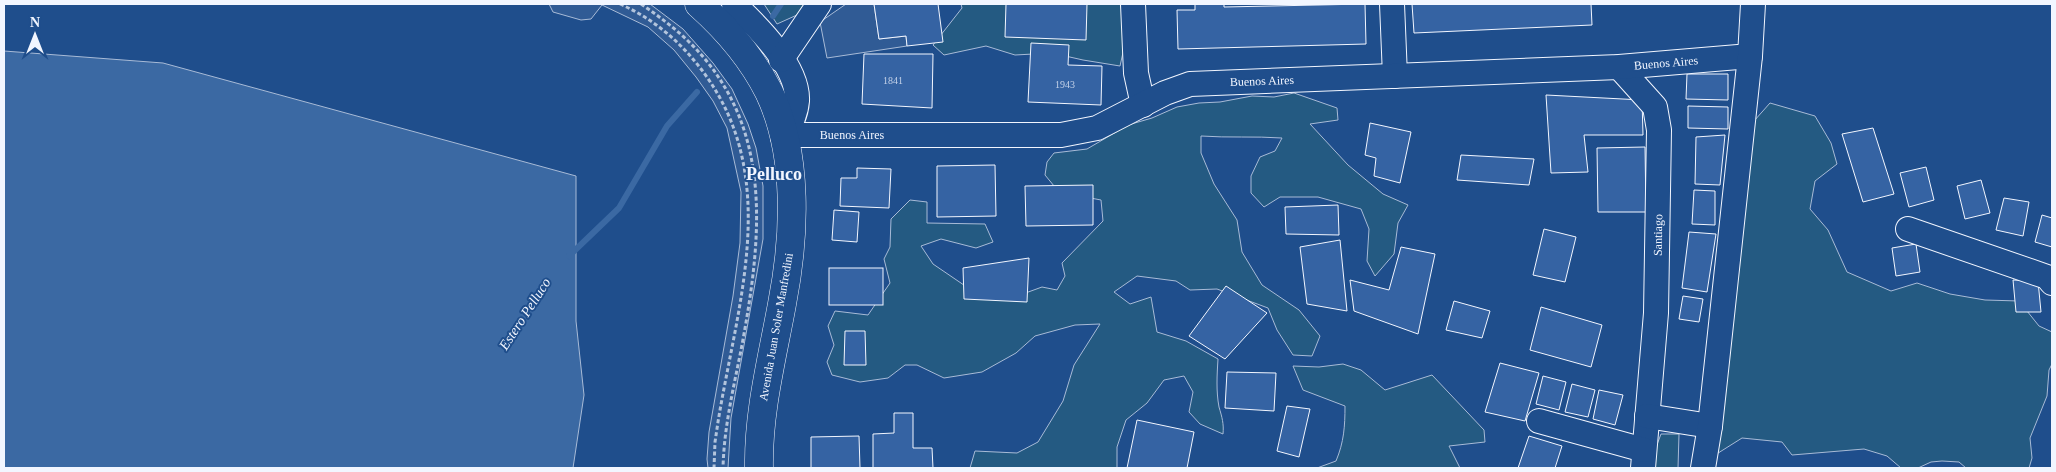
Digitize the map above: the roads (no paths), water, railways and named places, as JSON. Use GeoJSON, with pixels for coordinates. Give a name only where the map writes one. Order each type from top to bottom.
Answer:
{"type":"FeatureCollection","features":[{"type":"Feature","properties":{"kind":"highway","name":"Avenida Juan Soler Manfredini"},"geometry":{"type":"LineString","coordinates":[[699,4],[730,34],[753,65],[769,93],[783,137],[791,183],[790,246],[782,303],[763,403],[758,468]]}},
{"type":"Feature","properties":{"kind":"street"},"geometry":{"type":"LineString","coordinates":[[734,4],[776,50],[793,78],[797,101],[795,113],[783,137]]}},
{"type":"Feature","properties":{"kind":"street"},"geometry":{"type":"LineString","coordinates":[[781,60],[819,4]]}},
{"type":"Feature","properties":{"kind":"street"},"geometry":{"type":"LineString","coordinates":[[1133,4],[1136,73],[1143,105]]}},
{"type":"Feature","properties":{"kind":"street"},"geometry":{"type":"LineString","coordinates":[[1392,4],[1395,76]]}},
{"type":"Feature","properties":{"kind":"street"},"geometry":{"type":"LineString","coordinates":[[1703,468],[1710,426],[1750,56],[1753,4]]}},
{"type":"Feature","properties":{"kind":"street","name":"Buenos Aires"},"geometry":{"type":"LineString","coordinates":[[783,137],[796,135],[1061,135],[1097,128],[1165,93],[1190,84],[1619,67],[1750,56]]}},
{"type":"Feature","properties":{"kind":"street","name":"Santiago"},"geometry":{"type":"LineString","coordinates":[[1619,67],[1654,107],[1659,130],[1656,313],[1643,459]]}},
{"type":"Feature","properties":{"kind":"street"},"geometry":{"type":"LineString","coordinates":[[1908,229],[2047,277],[2052,283]]}},
{"type":"Feature","properties":{"kind":"street"},"geometry":{"type":"LineString","coordinates":[[1647,416],[1710,426]]}},
{"type":"Feature","properties":{"kind":"street"},"geometry":{"type":"LineString","coordinates":[[1539,421],[1643,459]]}},
{"type":"Feature","properties":{"kind":"water"},"geometry":{"type":"Polygon","coordinates":[[[4,51],[163,63],[576,176],[576,321],[584,395],[573,468],[4,468],[4,51]]]}},
{"type":"Feature","properties":{"kind":"waterway","name":"Estero Pelluco"},"geometry":{"type":"LineString","coordinates":[[773,16],[781,4]]}},
{"type":"Feature","properties":{"kind":"waterway","name":"Estero Pelluco"},"geometry":{"type":"LineString","coordinates":[[569,256],[619,208],[667,126],[697,92]]}},
{"type":"Feature","properties":{"kind":"district","name":"Pelluco"},"geometry":{"type":"Point","coordinates":[774,174]}}]}
